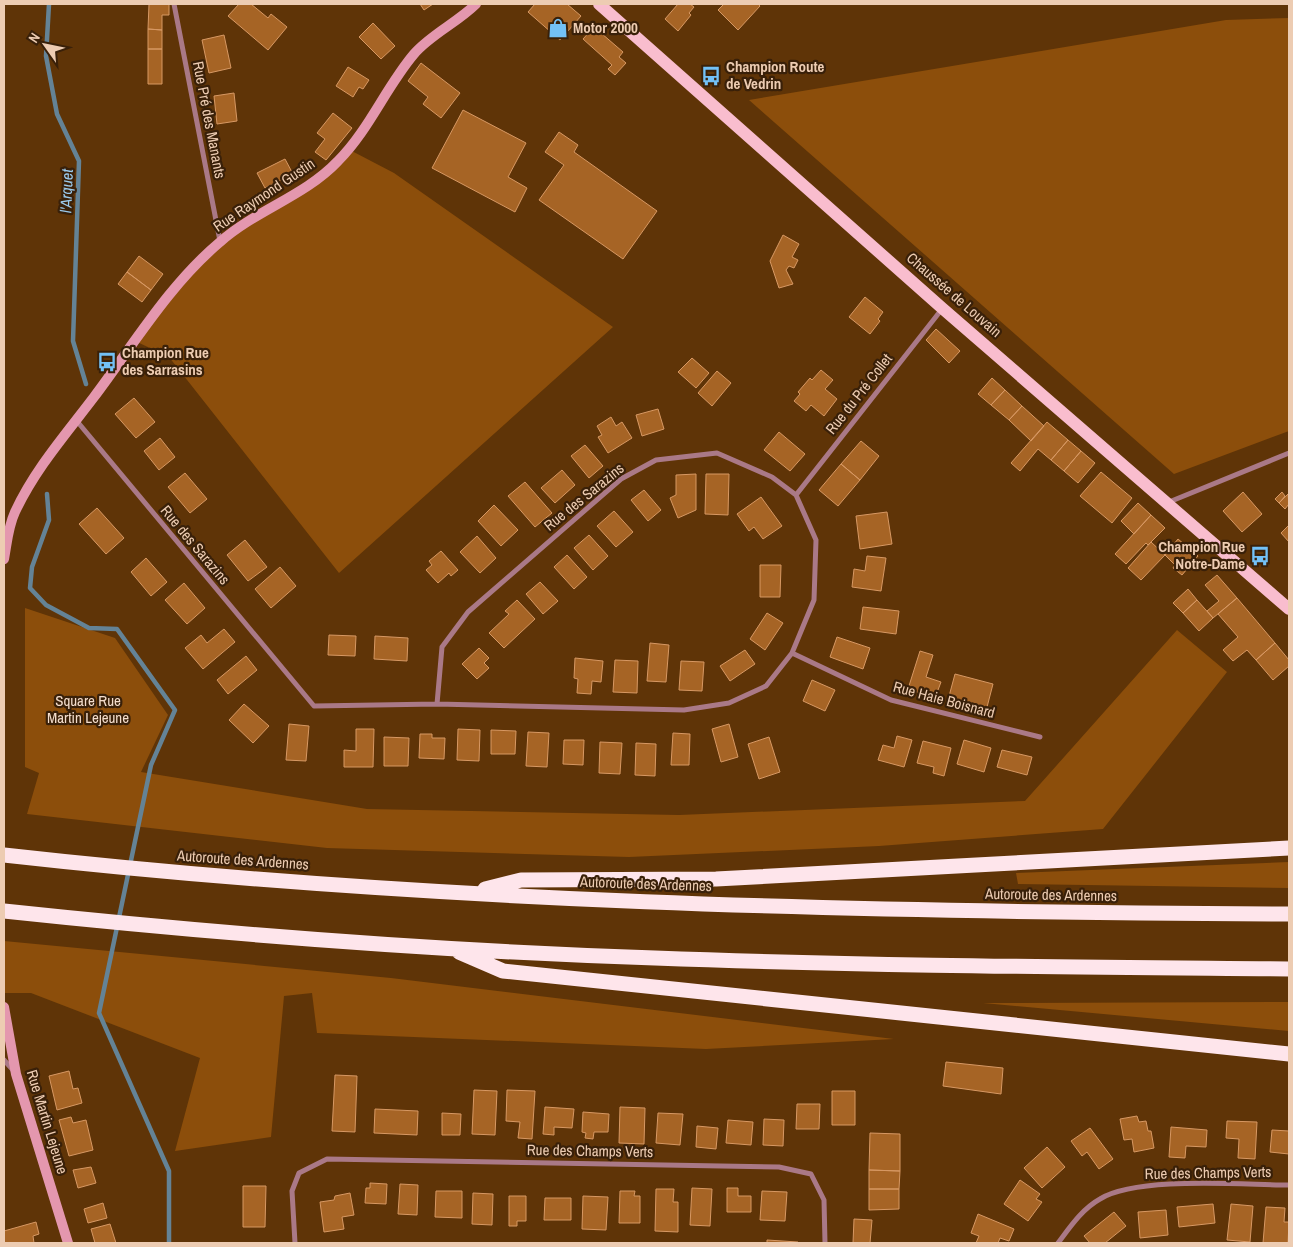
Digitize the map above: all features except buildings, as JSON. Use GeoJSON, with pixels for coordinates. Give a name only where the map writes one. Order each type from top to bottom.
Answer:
{"type":"FeatureCollection","features":[{"type":"Feature","properties":{"kind":"highway"},"geometry":{"type":"LineString","coordinates":[[469,893],[521,880],[716,879],[1289,848]]}},
{"type":"Feature","properties":{"kind":"highway","name":"Autoroute des Ardennes"},"geometry":{"type":"LineString","coordinates":[[4,855],[242,878],[469,893],[663,903],[1070,913],[1289,914]]}},
{"type":"Feature","properties":{"kind":"highway"},"geometry":{"type":"LineString","coordinates":[[4,911],[224,932],[451,948],[654,958],[1071,967],[1289,969]]}},
{"type":"Feature","properties":{"kind":"highway"},"geometry":{"type":"LineString","coordinates":[[451,948],[503,971],[1289,1054]]}},
{"type":"Feature","properties":{"kind":"main road","name":"Chaussée de Louvain"},"geometry":{"type":"LineString","coordinates":[[600,4],[942,308],[1169,502],[1289,609]]}},
{"type":"Feature","properties":{"kind":"street","name":"Rue Pré des Manants"},"geometry":{"type":"LineString","coordinates":[[174,4],[220,241]]}},
{"type":"Feature","properties":{"kind":"street","name":"Rue Raymond Gustin"},"geometry":{"type":"LineString","coordinates":[[75,420],[169,296],[220,241],[254,217],[300,192],[338,162],[362,131],[390,86],[416,52],[476,4]]}},
{"type":"Feature","properties":{"kind":"street","name":"Rue du Pré Collet"},"geometry":{"type":"LineString","coordinates":[[796,495],[942,308]]}},
{"type":"Feature","properties":{"kind":"street"},"geometry":{"type":"LineString","coordinates":[[4,559],[9,531],[25,492],[75,420]]}},
{"type":"Feature","properties":{"kind":"street","name":"Rue des Sarazins"},"geometry":{"type":"LineString","coordinates":[[75,420],[314,706],[436,704],[684,710],[729,704],[766,686],[792,653],[814,600],[816,540],[796,495],[772,477],[717,453],[656,460],[621,479],[468,612],[442,647],[436,704]]}},
{"type":"Feature","properties":{"kind":"street"},"geometry":{"type":"LineString","coordinates":[[1169,502],[1289,453]]}},
{"type":"Feature","properties":{"kind":"street","name":"Rue Haie Boisnard"},"geometry":{"type":"LineString","coordinates":[[792,653],[891,700],[1040,737]]}},
{"type":"Feature","properties":{"kind":"street","name":"Rue Martin Lejeune"},"geometry":{"type":"LineString","coordinates":[[4,1007],[16,1074],[68,1243]]}},
{"type":"Feature","properties":{"kind":"street"},"geometry":{"type":"LineString","coordinates":[[4,1060],[16,1074]]}},
{"type":"Feature","properties":{"kind":"street","name":"Rue des Champs Verts"},"geometry":{"type":"LineString","coordinates":[[295,1243],[292,1191],[299,1173],[326,1159],[779,1167],[811,1174],[824,1200],[825,1243]]}},
{"type":"Feature","properties":{"kind":"street","name":"Rue des Champs Verts"},"geometry":{"type":"LineString","coordinates":[[1058,1243],[1074,1220],[1100,1198],[1142,1185],[1289,1185]]}},
{"type":"Feature","properties":{"kind":"green space"},"geometry":{"type":"Polygon","coordinates":[[[1289,18],[1289,431],[1174,474],[749,100],[1226,20],[1289,18]]]}},
{"type":"Feature","properties":{"kind":"green space"},"geometry":{"type":"Polygon","coordinates":[[[348,149],[394,173],[613,327],[339,573],[169,357],[135,341],[220,241],[300,192],[348,149]]]}},
{"type":"Feature","properties":{"kind":"green space","name":"Square Rue Martin Lejeune"},"geometry":{"type":"Polygon","coordinates":[[[25,608],[115,638],[168,715],[141,772],[367,809],[679,815],[1025,801],[1177,630],[1227,672],[1103,829],[879,846],[629,857],[327,848],[27,814],[39,773],[25,767],[25,608]]]}},
{"type":"Feature","properties":{"kind":"green space"},"geometry":{"type":"Polygon","coordinates":[[[1289,862],[1289,888],[1018,884],[1016,873],[1289,862]]]}},
{"type":"Feature","properties":{"kind":"green space"},"geometry":{"type":"Polygon","coordinates":[[[4,941],[391,978],[894,1039],[706,1049],[317,1033],[312,993],[284,996],[271,1137],[175,1151],[200,1058],[31,993],[4,993],[4,941]]]}},
{"type":"Feature","properties":{"kind":"green space"},"geometry":{"type":"Polygon","coordinates":[[[1289,1002],[1289,1031],[983,1003],[1289,1002]]]}},
{"type":"Feature","properties":{"kind":"waterway","name":"l'Arquet"},"geometry":{"type":"LineString","coordinates":[[49,4],[46,56],[57,114],[79,161],[73,341],[86,384]]}},
{"type":"Feature","properties":{"kind":"waterway"},"geometry":{"type":"LineString","coordinates":[[47,494],[49,520],[32,567],[30,588],[46,605],[89,628],[117,629],[175,710],[151,765],[99,1013],[169,1171],[169,1243]]}},
{"type":"Feature","properties":{"kind":"place","name":"Motor 2000"},"geometry":{"type":"Point","coordinates":[558,28]}},
{"type":"Feature","properties":{"kind":"place","name":"Champion Route de Vedrin"},"geometry":{"type":"Point","coordinates":[711,76]}},
{"type":"Feature","properties":{"kind":"place","name":"Champion Rue des Sarrasins"},"geometry":{"type":"Point","coordinates":[107,362]}},
{"type":"Feature","properties":{"kind":"place","name":"Champion Rue Notre-Dame"},"geometry":{"type":"Point","coordinates":[1260,556]}}]}
